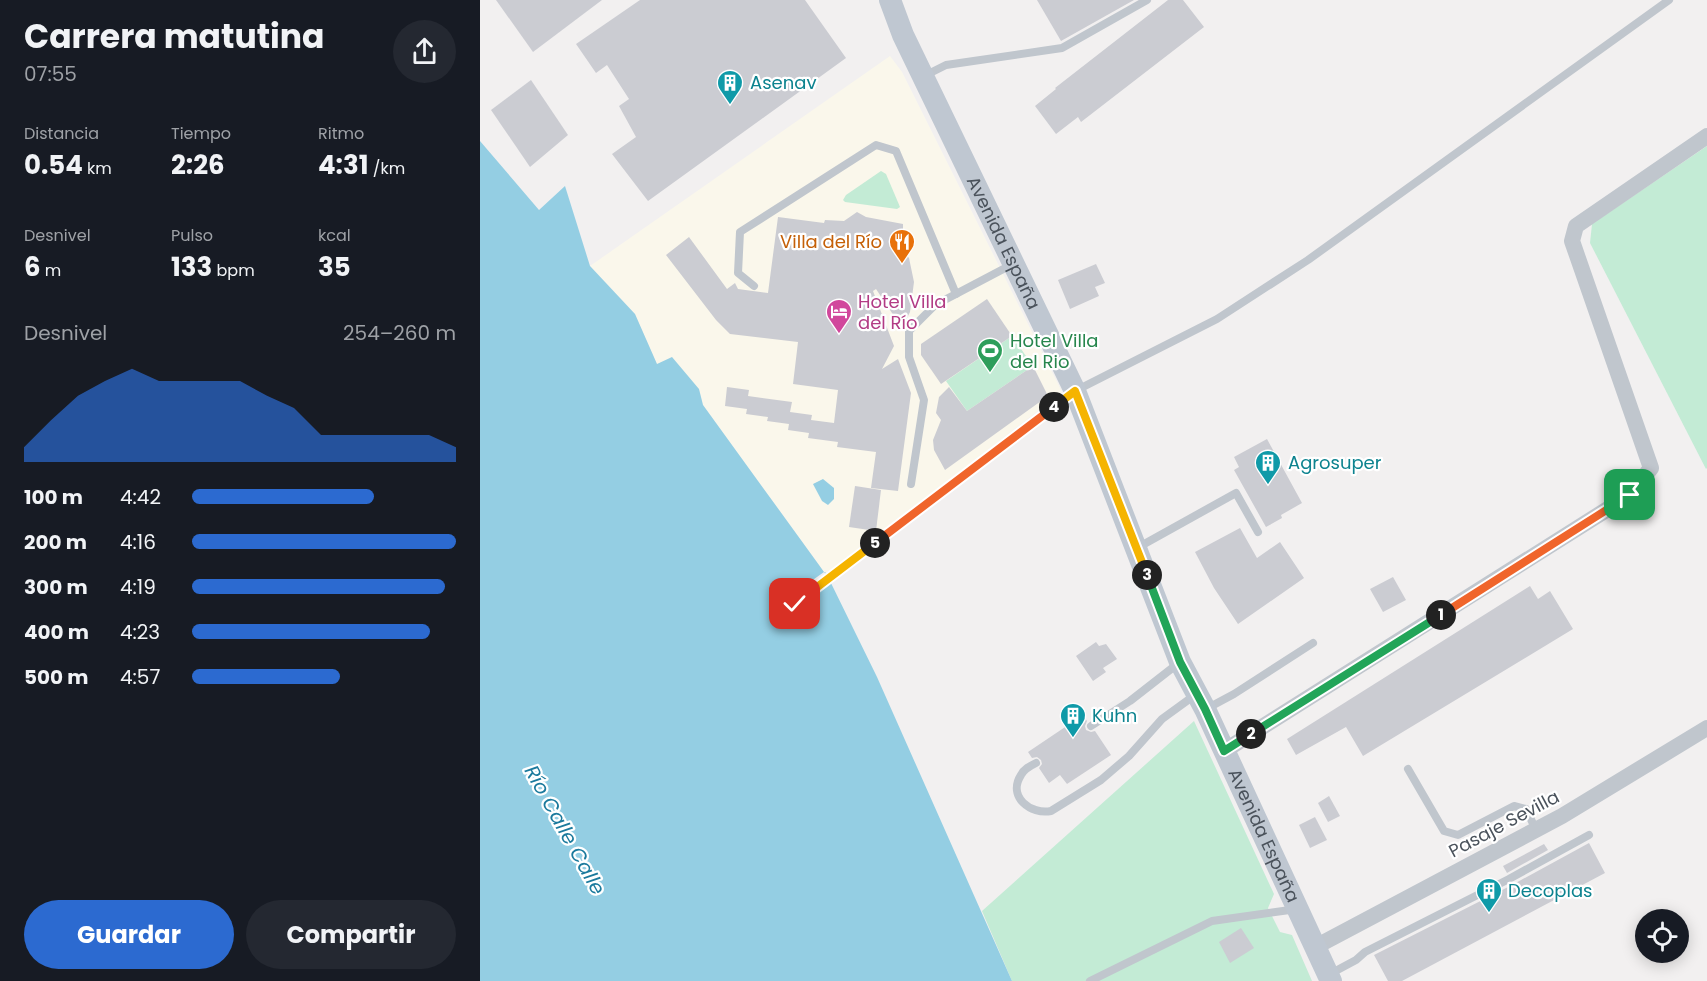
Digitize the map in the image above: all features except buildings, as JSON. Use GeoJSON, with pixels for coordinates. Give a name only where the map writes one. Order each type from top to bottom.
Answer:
{"type":"FeatureCollection","features":[{"type":"Feature","properties":{"kind":"main road","name":"Avenida España"},"geometry":{"type":"LineString","coordinates":[[890,0],[903,35],[1075,391],[1180,662],[1201,701],[1329,978]]}},
{"type":"Feature","properties":{"kind":"street"},"geometry":{"type":"LineString","coordinates":[[1224,751],[1630,495],[1652,468],[1572,241],[1576,226],[1707,136]]}},
{"type":"Feature","properties":{"kind":"street","name":"Pasaje Sevilla"},"geometry":{"type":"LineString","coordinates":[[1315,947],[1562,816],[1707,728]]}},
{"type":"Feature","properties":{"kind":"lane"},"geometry":{"type":"LineString","coordinates":[[924,76],[946,65],[1062,48],[1147,0]]}},
{"type":"Feature","properties":{"kind":"lane"},"geometry":{"type":"LineString","coordinates":[[795,604],[1075,391],[1217,319],[1308,260],[1669,0]]}},
{"type":"Feature","properties":{"kind":"lane"},"geometry":{"type":"LineString","coordinates":[[754,285],[738,273],[741,232],[876,145],[896,151],[956,294]]}},
{"type":"Feature","properties":{"kind":"lane"},"geometry":{"type":"LineString","coordinates":[[911,484],[924,400],[909,357],[909,332],[936,305],[1015,264]]}},
{"type":"Feature","properties":{"kind":"lane"},"geometry":{"type":"LineString","coordinates":[[1137,548],[1236,494],[1258,532]]}},
{"type":"Feature","properties":{"kind":"lane"},"geometry":{"type":"LineString","coordinates":[[1036,763],[1021,775],[1018,783],[1019,798],[1029,809],[1052,811],[1101,780],[1129,756],[1162,718],[1182,703],[1234,693],[1313,643]]}},
{"type":"Feature","properties":{"kind":"lane"},"geometry":{"type":"LineString","coordinates":[[1091,726],[1130,701],[1180,662]]}},
{"type":"Feature","properties":{"kind":"lane"},"geometry":{"type":"LineString","coordinates":[[1408,769],[1444,831],[1458,835],[1514,806],[1526,809],[1536,830]]}},
{"type":"Feature","properties":{"kind":"lane"},"geometry":{"type":"LineString","coordinates":[[1329,978],[1365,952],[1509,879],[1589,835]]}},
{"type":"Feature","properties":{"kind":"lane"},"geometry":{"type":"LineString","coordinates":[[1090,981],[1212,921],[1298,909]]}},
{"type":"Feature","properties":{"kind":"shaded area","name":"Hotel Villa del Río"},"geometry":{"type":"Polygon","coordinates":[[[890,56],[902,72],[1062,392],[829,574],[824,572],[703,405],[699,389],[657,365],[635,314],[590,266],[890,56]]]}},
{"type":"Feature","properties":{"kind":"green space"},"geometry":{"type":"Polygon","coordinates":[[[1707,146],[1706,469],[1590,243],[1592,224],[1707,146]]]}},
{"type":"Feature","properties":{"kind":"green space"},"geometry":{"type":"Polygon","coordinates":[[[881,171],[886,174],[900,207],[897,209],[843,200],[846,195],[881,171]]]}},
{"type":"Feature","properties":{"kind":"green space","name":"Hotel Villa del Rio"},"geometry":{"type":"Polygon","coordinates":[[[1012,336],[1033,366],[967,411],[946,381],[1012,336]]]}},
{"type":"Feature","properties":{"kind":"green space"},"geometry":{"type":"Polygon","coordinates":[[[1194,721],[1274,894],[1268,908],[1280,932],[1292,935],[1312,981],[1012,981],[982,911],[1194,721]]]}},
{"type":"Feature","properties":{"kind":"water","name":"Río Calle Calle"},"geometry":{"type":"Polygon","coordinates":[[[480,141],[539,210],[565,186],[590,266],[635,314],[657,364],[672,357],[699,389],[703,405],[824,572],[829,574],[829,579],[877,677],[1012,981],[480,981],[480,141]]]}},
{"type":"Feature","properties":{"kind":"water"},"geometry":{"type":"Polygon","coordinates":[[[823,479],[834,488],[834,499],[828,505],[822,501],[813,484],[823,479]]]}},
{"type":"Feature","properties":{"kind":"pier"},"geometry":{"type":"Polygon","coordinates":[[[824,572],[829,578],[788,603],[789,606],[783,610],[779,604],[824,572]]]}},
{"type":"Feature","properties":{"kind":"place","name":"Asenav"},"geometry":{"type":"Point","coordinates":[730,106]}},
{"type":"Feature","properties":{"kind":"place","name":"Villa del Río"},"geometry":{"type":"Point","coordinates":[902,265]}},
{"type":"Feature","properties":{"kind":"place","name":"Hotel Villa del Río"},"geometry":{"type":"Point","coordinates":[839,335]}},
{"type":"Feature","properties":{"kind":"place","name":"Hotel Villa del Rio"},"geometry":{"type":"Point","coordinates":[990,374]}},
{"type":"Feature","properties":{"kind":"place","name":"Agrosuper"},"geometry":{"type":"Point","coordinates":[1268,486]}},
{"type":"Feature","properties":{"kind":"place","name":"Kuhn"},"geometry":{"type":"Point","coordinates":[1073,739]}},
{"type":"Feature","properties":{"kind":"place","name":"Decoplas"},"geometry":{"type":"Point","coordinates":[1489,914]}},
{"type":"Feature","properties":{"kind":"route"},"geometry":{"type":"LineString","coordinates":[[795,604],[1075,391],[1180,662],[1224,751],[1630,495]]}}]}
